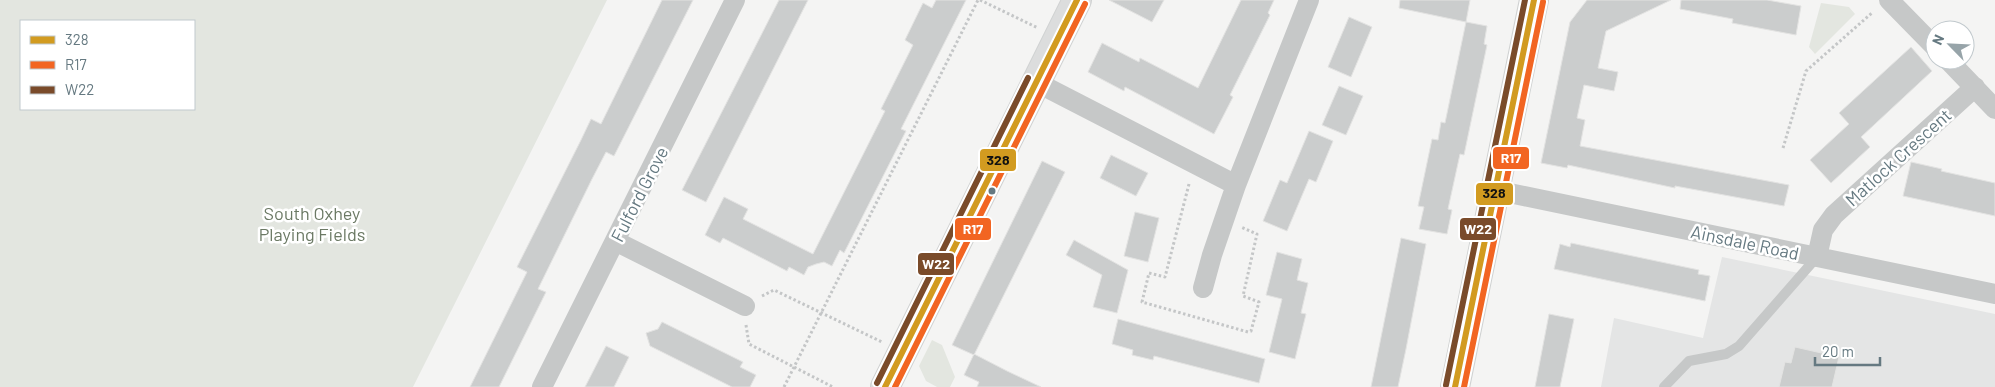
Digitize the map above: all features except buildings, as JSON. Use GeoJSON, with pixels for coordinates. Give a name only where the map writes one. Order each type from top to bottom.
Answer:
{"type":"FeatureCollection","features":[{"type":"Feature","properties":{"kind":"street","name":"Fulford Grove"},"geometry":{"type":"LineString","coordinates":[[542,387],[736,0]]}},
{"type":"Feature","properties":{"kind":"street"},"geometry":{"type":"LineString","coordinates":[[893,384],[903,352],[1077,0]]}},
{"type":"Feature","properties":{"kind":"street"},"geometry":{"type":"LineString","coordinates":[[1203,288],[1212,254],[1236,186],[1309,0]]}},
{"type":"Feature","properties":{"kind":"street"},"geometry":{"type":"LineString","coordinates":[[1455,387],[1534,0]]}},
{"type":"Feature","properties":{"kind":"street"},"geometry":{"type":"LineString","coordinates":[[1884,3],[1925,38]]}},
{"type":"Feature","properties":{"kind":"street"},"geometry":{"type":"LineString","coordinates":[[1958,70],[1995,108]]}},
{"type":"Feature","properties":{"kind":"street"},"geometry":{"type":"LineString","coordinates":[[1036,82],[1236,186]]}},
{"type":"Feature","properties":{"kind":"street","name":"Matlock Crescent"},"geometry":{"type":"LineString","coordinates":[[1817,257],[1823,230],[1834,215],[1975,87]]}},
{"type":"Feature","properties":{"kind":"street","name":"Ainsdale Road"},"geometry":{"type":"LineString","coordinates":[[1495,190],[1995,294]]}},
{"type":"Feature","properties":{"kind":"street"},"geometry":{"type":"LineString","coordinates":[[615,241],[744,306]]}},
{"type":"Feature","properties":{"kind":"lane"},"geometry":{"type":"LineString","coordinates":[[1664,387],[1690,361],[1726,354],[1739,346],[1817,257]]}},
{"type":"Feature","properties":{"kind":"path"},"geometry":{"type":"LineString","coordinates":[[784,387],[979,0],[1057,38]]}},
{"type":"Feature","properties":{"kind":"path"},"geometry":{"type":"LineString","coordinates":[[1783,148],[1806,71],[1884,3]]}},
{"type":"Feature","properties":{"kind":"path"},"geometry":{"type":"LineString","coordinates":[[833,387],[748,344],[744,306],[774,290],[903,352]]}},
{"type":"Feature","properties":{"kind":"shaded area"},"geometry":{"type":"Polygon","coordinates":[[[1722,257],[1995,314],[1995,387],[1601,387],[1614,318],[1703,338],[1722,257]]]}},
{"type":"Feature","properties":{"kind":"green space","name":"South Oxhey Playing Fields"},"geometry":{"type":"Polygon","coordinates":[[[0,0],[607,0],[413,387],[0,387],[0,0]]]}},
{"type":"Feature","properties":{"kind":"green space"},"geometry":{"type":"Polygon","coordinates":[[[1821,3],[1849,7],[1855,14],[1815,54],[1809,47],[1821,3]]]}},
{"type":"Feature","properties":{"kind":"green space"},"geometry":{"type":"Polygon","coordinates":[[[932,340],[942,345],[955,377],[950,387],[937,387],[926,381],[919,366],[932,340]]]}},
{"type":"Feature","properties":{"kind":"transit line","name":"328"},"geometry":{"type":"LineString","coordinates":[[885,387],[1077,0]]}},
{"type":"Feature","properties":{"kind":"transit line","name":"W22"},"geometry":{"type":"LineString","coordinates":[[1446,385],[1525,0]]}},
{"type":"Feature","properties":{"kind":"transit line","name":"328"},"geometry":{"type":"LineString","coordinates":[[1455,387],[1534,0]]}},
{"type":"Feature","properties":{"kind":"transit line","name":"R17"},"geometry":{"type":"LineString","coordinates":[[1464,387],[1543,2]]}},
{"type":"Feature","properties":{"kind":"transit line","name":"R17"},"geometry":{"type":"LineString","coordinates":[[895,387],[1085,4]]}},
{"type":"Feature","properties":{"kind":"transit line","name":"W22"},"geometry":{"type":"LineString","coordinates":[[877,383],[1028,78]]}}]}
